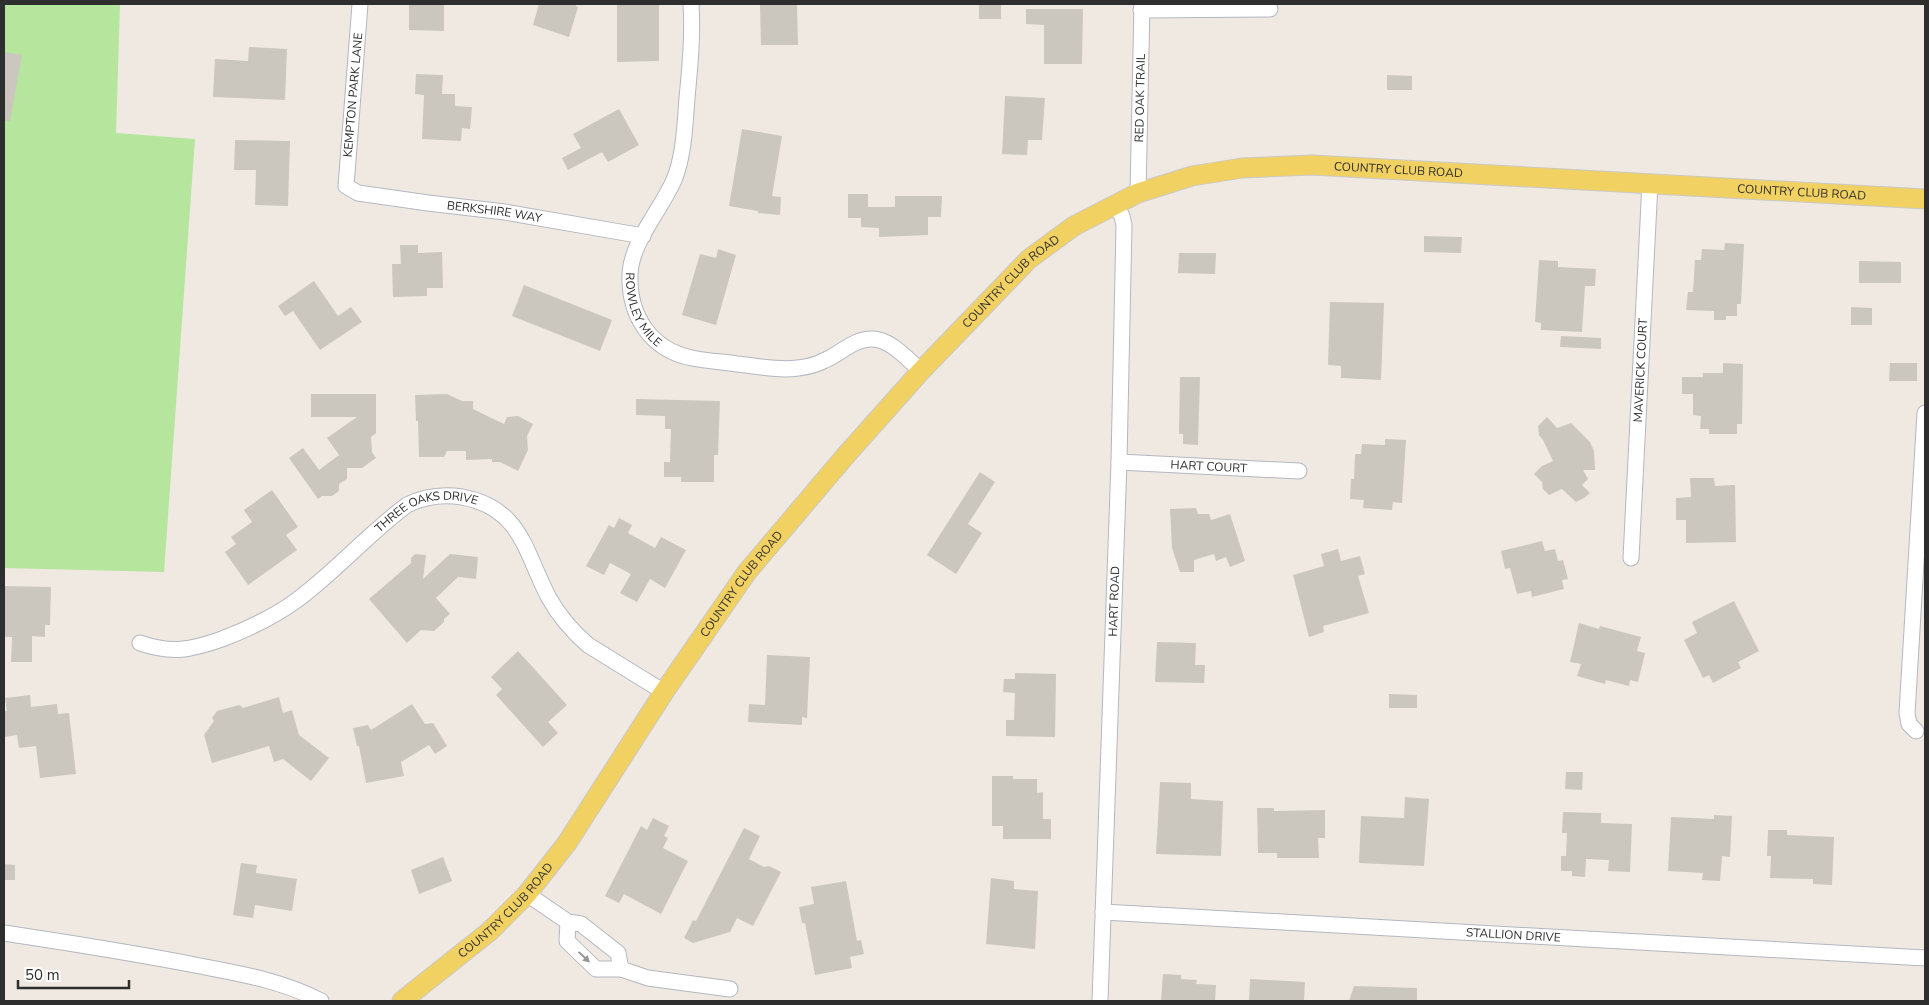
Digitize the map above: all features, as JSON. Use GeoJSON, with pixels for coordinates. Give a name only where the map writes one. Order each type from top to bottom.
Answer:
{"type":"FeatureCollection","features":[{"type":"Feature","properties":{"kind":"main road","name":"COUNTRY CLUB ROAD"},"geometry":{"type":"LineString","coordinates":[[402,1001],[490,931],[526,894],[567,843],[664,692],[747,572],[847,454],[921,371],[1029,259],[1074,226],[1114,204],[1138,193],[1200,175],[1242,168],[1312,165],[1925,199]]}},
{"type":"Feature","properties":{"kind":"street","name":"KEMPTON PARK LANE"},"geometry":{"type":"LineString","coordinates":[[346,186],[360,4]]}},
{"type":"Feature","properties":{"kind":"street","name":"ROWLEY MILE"},"geometry":{"type":"LineString","coordinates":[[690,4],[692,33],[685,135],[674,179],[643,236],[633,257],[630,270],[630,290],[634,310],[644,328],[658,342],[675,353],[692,358],[777,368],[797,368],[823,362],[858,342],[872,339],[890,345],[921,371]]}},
{"type":"Feature","properties":{"kind":"street"},"geometry":{"type":"LineString","coordinates":[[1142,7],[1270,9]]}},
{"type":"Feature","properties":{"kind":"street","name":"RED OAK TRAIL"},"geometry":{"type":"LineString","coordinates":[[1138,193],[1142,7]]}},
{"type":"Feature","properties":{"kind":"street","name":"MAVERICK COURT"},"geometry":{"type":"LineString","coordinates":[[1631,558],[1650,183]]}},
{"type":"Feature","properties":{"kind":"street","name":"BERKSHIRE WAY"},"geometry":{"type":"LineString","coordinates":[[346,186],[358,193],[428,204],[505,212],[643,236]]}},
{"type":"Feature","properties":{"kind":"street","name":"HART ROAD"},"geometry":{"type":"LineString","coordinates":[[1100,1001],[1124,224],[1122,216],[1114,204]]}},
{"type":"Feature","properties":{"kind":"street"},"geometry":{"type":"LineString","coordinates":[[1916,731],[1910,724],[1907,713],[1925,413]]}},
{"type":"Feature","properties":{"kind":"street","name":"HART COURT"},"geometry":{"type":"LineString","coordinates":[[1118,462],[1299,470]]}},
{"type":"Feature","properties":{"kind":"street","name":"THREE OAKS DRIVE"},"geometry":{"type":"LineString","coordinates":[[140,643],[162,650],[182,649],[213,642],[258,624],[297,600],[407,506],[425,498],[447,495],[483,502],[511,522],[523,540],[550,600],[573,630],[588,645],[664,692]]}},
{"type":"Feature","properties":{"kind":"street"},"geometry":{"type":"LineString","coordinates":[[526,894],[568,922],[581,924],[618,953],[621,968]]}},
{"type":"Feature","properties":{"kind":"street","name":"STALLION DRIVE"},"geometry":{"type":"LineString","coordinates":[[1103,912],[1925,958]]}},
{"type":"Feature","properties":{"kind":"street"},"geometry":{"type":"LineString","coordinates":[[568,922],[567,941],[596,969],[621,968],[648,978],[730,989]]}},
{"type":"Feature","properties":{"kind":"street"},"geometry":{"type":"LineString","coordinates":[[4,933],[140,954],[253,977],[283,985],[321,1001]]}},
{"type":"Feature","properties":{"kind":"green space"},"geometry":{"type":"Polygon","coordinates":[[[4,4],[120,4],[116,133],[195,139],[164,572],[4,568],[4,4]]]}},
{"type":"Feature","properties":{"kind":"building"},"geometry":{"type":"Polygon","coordinates":[[[409,4],[444,4],[444,31],[409,30],[409,4]]]}},
{"type":"Feature","properties":{"kind":"building"},"geometry":{"type":"Polygon","coordinates":[[[539,4],[576,4],[578,7],[569,37],[533,25],[539,4]]]}},
{"type":"Feature","properties":{"kind":"building"},"geometry":{"type":"Polygon","coordinates":[[[617,4],[659,4],[659,61],[617,62],[617,4]]]}},
{"type":"Feature","properties":{"kind":"building"},"geometry":{"type":"Polygon","coordinates":[[[760,4],[797,4],[798,45],[761,45],[760,4]]]}},
{"type":"Feature","properties":{"kind":"building"},"geometry":{"type":"Polygon","coordinates":[[[979,4],[1001,4],[1001,19],[979,19],[979,4]]]}},
{"type":"Feature","properties":{"kind":"building"},"geometry":{"type":"Polygon","coordinates":[[[1026,9],[1083,9],[1082,64],[1044,64],[1044,25],[1026,24],[1026,9]]]}},
{"type":"Feature","properties":{"kind":"building"},"geometry":{"type":"Polygon","coordinates":[[[249,47],[287,49],[285,100],[213,97],[215,59],[248,61],[249,47]]]}},
{"type":"Feature","properties":{"kind":"building"},"geometry":{"type":"Polygon","coordinates":[[[4,52],[22,55],[10,121],[4,121],[4,52]]]}},
{"type":"Feature","properties":{"kind":"building"},"geometry":{"type":"Polygon","coordinates":[[[416,74],[443,75],[442,94],[455,94],[455,106],[472,107],[470,129],[462,128],[461,141],[422,139],[424,95],[415,94],[416,74]]]}},
{"type":"Feature","properties":{"kind":"building"},"geometry":{"type":"Polygon","coordinates":[[[1387,75],[1412,76],[1412,90],[1387,90],[1387,75]]]}},
{"type":"Feature","properties":{"kind":"building"},"geometry":{"type":"Polygon","coordinates":[[[1005,96],[1045,98],[1042,140],[1028,140],[1027,155],[1002,154],[1005,96]]]}},
{"type":"Feature","properties":{"kind":"building"},"geometry":{"type":"Polygon","coordinates":[[[619,109],[639,145],[608,162],[602,152],[568,170],[562,158],[581,148],[573,134],[619,109]]]}},
{"type":"Feature","properties":{"kind":"building"},"geometry":{"type":"Polygon","coordinates":[[[742,129],[782,136],[772,196],[781,197],[780,215],[758,213],[758,211],[729,206],[742,129]]]}},
{"type":"Feature","properties":{"kind":"building"},"geometry":{"type":"Polygon","coordinates":[[[235,140],[290,141],[288,206],[255,205],[256,170],[234,170],[235,140]]]}},
{"type":"Feature","properties":{"kind":"building"},"geometry":{"type":"Polygon","coordinates":[[[848,194],[868,194],[868,207],[895,207],[895,196],[942,196],[941,217],[928,217],[928,235],[879,237],[879,228],[861,227],[861,218],[848,218],[848,194]]]}},
{"type":"Feature","properties":{"kind":"building"},"geometry":{"type":"Polygon","coordinates":[[[1424,236],[1462,237],[1461,253],[1424,252],[1424,236]]]}},
{"type":"Feature","properties":{"kind":"building"},"geometry":{"type":"Polygon","coordinates":[[[1725,243],[1744,244],[1741,304],[1737,304],[1737,316],[1726,316],[1726,320],[1714,320],[1714,311],[1686,310],[1688,292],[1693,292],[1695,260],[1701,260],[1702,249],[1724,250],[1725,243]]]}},
{"type":"Feature","properties":{"kind":"building"},"geometry":{"type":"Polygon","coordinates":[[[400,245],[418,245],[418,253],[442,252],[443,288],[427,288],[427,296],[393,297],[392,264],[401,264],[400,245]]]}},
{"type":"Feature","properties":{"kind":"building"},"geometry":{"type":"Polygon","coordinates":[[[718,249],[736,255],[716,325],[682,315],[700,254],[716,258],[718,249]]]}},
{"type":"Feature","properties":{"kind":"building"},"geometry":{"type":"Polygon","coordinates":[[[1179,253],[1216,253],[1215,274],[1178,273],[1179,253]]]}},
{"type":"Feature","properties":{"kind":"building"},"geometry":{"type":"Polygon","coordinates":[[[1539,260],[1558,261],[1558,267],[1596,269],[1595,286],[1585,286],[1582,332],[1541,330],[1541,323],[1535,322],[1539,260]]]}},
{"type":"Feature","properties":{"kind":"building"},"geometry":{"type":"Polygon","coordinates":[[[1859,261],[1901,262],[1901,283],[1859,283],[1859,261]]]}},
{"type":"Feature","properties":{"kind":"building"},"geometry":{"type":"Polygon","coordinates":[[[314,281],[338,316],[351,307],[362,322],[320,350],[293,311],[285,316],[278,306],[314,281]]]}},
{"type":"Feature","properties":{"kind":"building"},"geometry":{"type":"Polygon","coordinates":[[[524,285],[612,320],[600,351],[512,316],[524,285]]]}},
{"type":"Feature","properties":{"kind":"building"},"geometry":{"type":"Polygon","coordinates":[[[1330,302],[1384,303],[1381,380],[1341,378],[1341,366],[1328,365],[1330,302]]]}},
{"type":"Feature","properties":{"kind":"building"},"geometry":{"type":"Polygon","coordinates":[[[1851,307],[1872,308],[1872,325],[1851,325],[1851,307]]]}},
{"type":"Feature","properties":{"kind":"building"},"geometry":{"type":"Polygon","coordinates":[[[1561,336],[1601,338],[1601,349],[1560,347],[1561,336]]]}},
{"type":"Feature","properties":{"kind":"building"},"geometry":{"type":"Polygon","coordinates":[[[1723,363],[1743,364],[1742,424],[1737,424],[1737,434],[1709,434],[1709,429],[1700,429],[1701,416],[1693,415],[1693,394],[1682,394],[1682,377],[1703,377],[1703,373],[1723,373],[1723,363]]]}},
{"type":"Feature","properties":{"kind":"building"},"geometry":{"type":"Polygon","coordinates":[[[1890,363],[1917,363],[1917,381],[1889,381],[1890,363]]]}},
{"type":"Feature","properties":{"kind":"building"},"geometry":{"type":"Polygon","coordinates":[[[1180,377],[1200,377],[1198,445],[1183,444],[1183,434],[1179,434],[1180,377]]]}},
{"type":"Feature","properties":{"kind":"building"},"geometry":{"type":"Polygon","coordinates":[[[311,394],[376,394],[376,433],[371,437],[372,452],[376,458],[362,468],[347,468],[347,479],[339,484],[339,491],[332,496],[322,496],[318,499],[289,458],[303,448],[319,470],[339,455],[327,438],[357,417],[311,417],[311,394]]]}},
{"type":"Feature","properties":{"kind":"building"},"geometry":{"type":"Polygon","coordinates":[[[447,394],[462,401],[473,401],[473,409],[504,424],[507,417],[518,416],[533,424],[527,436],[528,450],[518,471],[500,462],[492,462],[492,459],[466,460],[466,451],[447,451],[444,457],[419,457],[415,395],[447,394]]]}},
{"type":"Feature","properties":{"kind":"building"},"geometry":{"type":"Polygon","coordinates":[[[636,399],[720,401],[718,455],[714,455],[714,482],[681,482],[681,477],[664,477],[664,462],[670,462],[671,429],[665,429],[665,416],[636,415],[636,399]]]}},
{"type":"Feature","properties":{"kind":"building"},"geometry":{"type":"Polygon","coordinates":[[[1547,417],[1557,428],[1571,423],[1590,442],[1594,451],[1595,470],[1583,470],[1588,479],[1582,485],[1590,493],[1576,502],[1562,489],[1549,495],[1543,489],[1542,482],[1534,474],[1542,466],[1553,461],[1539,435],[1538,426],[1547,417]]]}},
{"type":"Feature","properties":{"kind":"building"},"geometry":{"type":"Polygon","coordinates":[[[1385,439],[1406,440],[1402,503],[1393,502],[1392,510],[1363,508],[1364,500],[1350,499],[1351,479],[1354,479],[1355,454],[1361,454],[1362,444],[1385,445],[1385,439]]]}},
{"type":"Feature","properties":{"kind":"building"},"geometry":{"type":"Polygon","coordinates":[[[980,472],[995,482],[968,524],[982,533],[956,574],[927,555],[980,472]]]}},
{"type":"Feature","properties":{"kind":"building"},"geometry":{"type":"Polygon","coordinates":[[[1690,478],[1714,478],[1715,486],[1735,485],[1736,542],[1686,543],[1686,520],[1676,520],[1676,498],[1691,497],[1690,478]]]}},
{"type":"Feature","properties":{"kind":"building"},"geometry":{"type":"Polygon","coordinates":[[[272,490],[298,527],[286,535],[297,550],[248,585],[225,552],[236,544],[231,537],[252,522],[244,510],[272,490]]]}},
{"type":"Feature","properties":{"kind":"building"},"geometry":{"type":"Polygon","coordinates":[[[1196,508],[1198,514],[1209,514],[1211,520],[1230,514],[1245,561],[1230,567],[1226,557],[1216,561],[1214,554],[1194,560],[1194,572],[1180,572],[1172,548],[1170,509],[1196,508]]]}},
{"type":"Feature","properties":{"kind":"building"},"geometry":{"type":"Polygon","coordinates":[[[619,518],[632,525],[628,533],[655,548],[661,537],[686,550],[665,588],[650,579],[637,602],[620,593],[631,574],[610,563],[604,575],[586,566],[609,525],[614,528],[619,518]]]}},
{"type":"Feature","properties":{"kind":"building"},"geometry":{"type":"Polygon","coordinates":[[[1542,541],[1545,551],[1555,549],[1558,561],[1563,560],[1568,579],[1562,580],[1564,589],[1532,597],[1531,591],[1517,594],[1510,568],[1505,569],[1501,551],[1542,541]]]}},
{"type":"Feature","properties":{"kind":"building"},"geometry":{"type":"Polygon","coordinates":[[[1338,549],[1341,561],[1360,556],[1365,574],[1358,576],[1369,613],[1323,626],[1324,632],[1309,637],[1293,575],[1324,566],[1321,554],[1338,549]]]}},
{"type":"Feature","properties":{"kind":"building"},"geometry":{"type":"Polygon","coordinates":[[[415,554],[426,555],[423,579],[450,554],[478,557],[476,579],[458,577],[436,598],[450,614],[444,619],[444,622],[434,631],[421,630],[407,643],[369,599],[411,563],[411,558],[415,554]]]}},
{"type":"Feature","properties":{"kind":"building"},"geometry":{"type":"Polygon","coordinates":[[[4,586],[51,587],[50,625],[45,625],[45,637],[32,636],[32,662],[11,662],[12,637],[4,637],[4,586]]]}},
{"type":"Feature","properties":{"kind":"building"},"geometry":{"type":"Polygon","coordinates":[[[1734,601],[1759,651],[1738,662],[1741,668],[1713,683],[1709,675],[1703,678],[1684,640],[1697,633],[1692,622],[1734,601]]]}},
{"type":"Feature","properties":{"kind":"building"},"geometry":{"type":"Polygon","coordinates":[[[1579,623],[1599,629],[1600,626],[1641,637],[1637,651],[1645,653],[1638,682],[1630,680],[1629,686],[1606,680],[1605,684],[1577,676],[1581,664],[1570,662],[1579,623]]]}},
{"type":"Feature","properties":{"kind":"building"},"geometry":{"type":"Polygon","coordinates":[[[1157,642],[1196,643],[1195,665],[1205,665],[1204,683],[1155,682],[1157,642]]]}},
{"type":"Feature","properties":{"kind":"building"},"geometry":{"type":"Polygon","coordinates":[[[518,651],[567,705],[548,722],[558,733],[543,747],[496,695],[502,689],[491,677],[518,651]]]}},
{"type":"Feature","properties":{"kind":"building"},"geometry":{"type":"Polygon","coordinates":[[[767,655],[810,657],[807,718],[802,717],[802,725],[748,722],[749,704],[765,705],[767,655]]]}},
{"type":"Feature","properties":{"kind":"building"},"geometry":{"type":"Polygon","coordinates":[[[1015,673],[1056,674],[1055,737],[1006,736],[1006,720],[1014,720],[1015,693],[1003,692],[1004,679],[1015,679],[1015,673]]]}},
{"type":"Feature","properties":{"kind":"building"},"geometry":{"type":"Polygon","coordinates":[[[1389,694],[1417,695],[1417,708],[1389,708],[1389,694]]]}},
{"type":"Feature","properties":{"kind":"building"},"geometry":{"type":"Polygon","coordinates":[[[30,695],[31,707],[57,704],[58,714],[69,713],[76,774],[40,778],[36,746],[19,748],[17,735],[4,737],[4,711],[7,711],[5,698],[30,695]]]}},
{"type":"Feature","properties":{"kind":"building"},"geometry":{"type":"Polygon","coordinates":[[[279,697],[283,713],[292,710],[299,735],[329,758],[311,781],[283,759],[274,762],[269,746],[212,763],[204,735],[214,721],[212,718],[217,711],[239,705],[243,708],[279,697]]]}},
{"type":"Feature","properties":{"kind":"building"},"geometry":{"type":"Polygon","coordinates":[[[412,704],[425,724],[433,723],[447,746],[435,754],[429,745],[401,762],[404,776],[366,783],[359,746],[357,746],[353,728],[368,725],[371,730],[412,704]]]}},
{"type":"Feature","properties":{"kind":"building"},"geometry":{"type":"Polygon","coordinates":[[[1566,772],[1583,772],[1582,790],[1565,789],[1566,772]]]}},
{"type":"Feature","properties":{"kind":"building"},"geometry":{"type":"Polygon","coordinates":[[[992,776],[1013,776],[1013,779],[1037,779],[1037,793],[1043,792],[1043,819],[1051,819],[1051,839],[1003,839],[1003,826],[992,826],[992,776]]]}},
{"type":"Feature","properties":{"kind":"building"},"geometry":{"type":"Polygon","coordinates":[[[1160,782],[1191,783],[1191,799],[1223,801],[1221,856],[1156,854],[1160,782]]]}},
{"type":"Feature","properties":{"kind":"building"},"geometry":{"type":"Polygon","coordinates":[[[1405,797],[1429,799],[1424,866],[1359,863],[1361,816],[1404,818],[1405,797]]]}},
{"type":"Feature","properties":{"kind":"building"},"geometry":{"type":"Polygon","coordinates":[[[1257,808],[1274,808],[1274,811],[1325,810],[1325,838],[1318,838],[1319,858],[1277,858],[1277,853],[1258,853],[1257,808]]]}},
{"type":"Feature","properties":{"kind":"building"},"geometry":{"type":"Polygon","coordinates":[[[1563,812],[1601,813],[1601,823],[1632,824],[1630,872],[1608,871],[1609,860],[1586,859],[1585,877],[1572,876],[1572,871],[1561,871],[1561,856],[1566,856],[1567,833],[1562,833],[1563,812]]]}},
{"type":"Feature","properties":{"kind":"building"},"geometry":{"type":"Polygon","coordinates":[[[1714,815],[1732,816],[1730,857],[1722,856],[1720,881],[1702,880],[1703,873],[1668,871],[1671,817],[1714,819],[1714,815]]]}},
{"type":"Feature","properties":{"kind":"building"},"geometry":{"type":"Polygon","coordinates":[[[653,818],[669,826],[664,836],[668,838],[663,848],[688,861],[661,914],[624,894],[619,903],[605,896],[641,826],[647,830],[653,818]]]}},
{"type":"Feature","properties":{"kind":"building"},"geometry":{"type":"Polygon","coordinates":[[[744,828],[760,836],[749,859],[764,867],[769,866],[781,872],[753,926],[737,918],[730,932],[693,943],[684,938],[693,920],[696,921],[744,828]]]}},
{"type":"Feature","properties":{"kind":"building"},"geometry":{"type":"Polygon","coordinates":[[[1768,830],[1787,830],[1787,835],[1834,837],[1832,885],[1813,884],[1813,879],[1770,878],[1771,856],[1767,856],[1768,830]]]}},
{"type":"Feature","properties":{"kind":"building"},"geometry":{"type":"Polygon","coordinates":[[[443,857],[452,881],[419,894],[411,870],[443,857]]]}},
{"type":"Feature","properties":{"kind":"building"},"geometry":{"type":"Polygon","coordinates":[[[241,863],[257,865],[256,873],[297,879],[292,911],[255,905],[253,918],[233,915],[241,863]]]}},
{"type":"Feature","properties":{"kind":"building"},"geometry":{"type":"Polygon","coordinates":[[[4,864],[15,865],[15,880],[4,880],[4,864]]]}},
{"type":"Feature","properties":{"kind":"building"},"geometry":{"type":"Polygon","coordinates":[[[991,878],[1014,881],[1014,889],[1038,891],[1035,949],[986,944],[991,878]]]}},
{"type":"Feature","properties":{"kind":"building"},"geometry":{"type":"Polygon","coordinates":[[[846,881],[857,941],[861,940],[864,954],[850,957],[852,968],[815,975],[805,923],[802,923],[799,907],[814,904],[811,887],[846,881]]]}},
{"type":"Feature","properties":{"kind":"building"},"geometry":{"type":"Polygon","coordinates":[[[1163,974],[1181,975],[1181,979],[1197,980],[1196,984],[1216,985],[1215,1001],[1161,1001],[1163,974]]]}},
{"type":"Feature","properties":{"kind":"building"},"geometry":{"type":"Polygon","coordinates":[[[1250,979],[1305,982],[1304,1001],[1249,1001],[1250,979]]]}},
{"type":"Feature","properties":{"kind":"building"},"geometry":{"type":"Polygon","coordinates":[[[1354,986],[1417,988],[1417,1001],[1349,1001],[1354,986]]]}}]}
